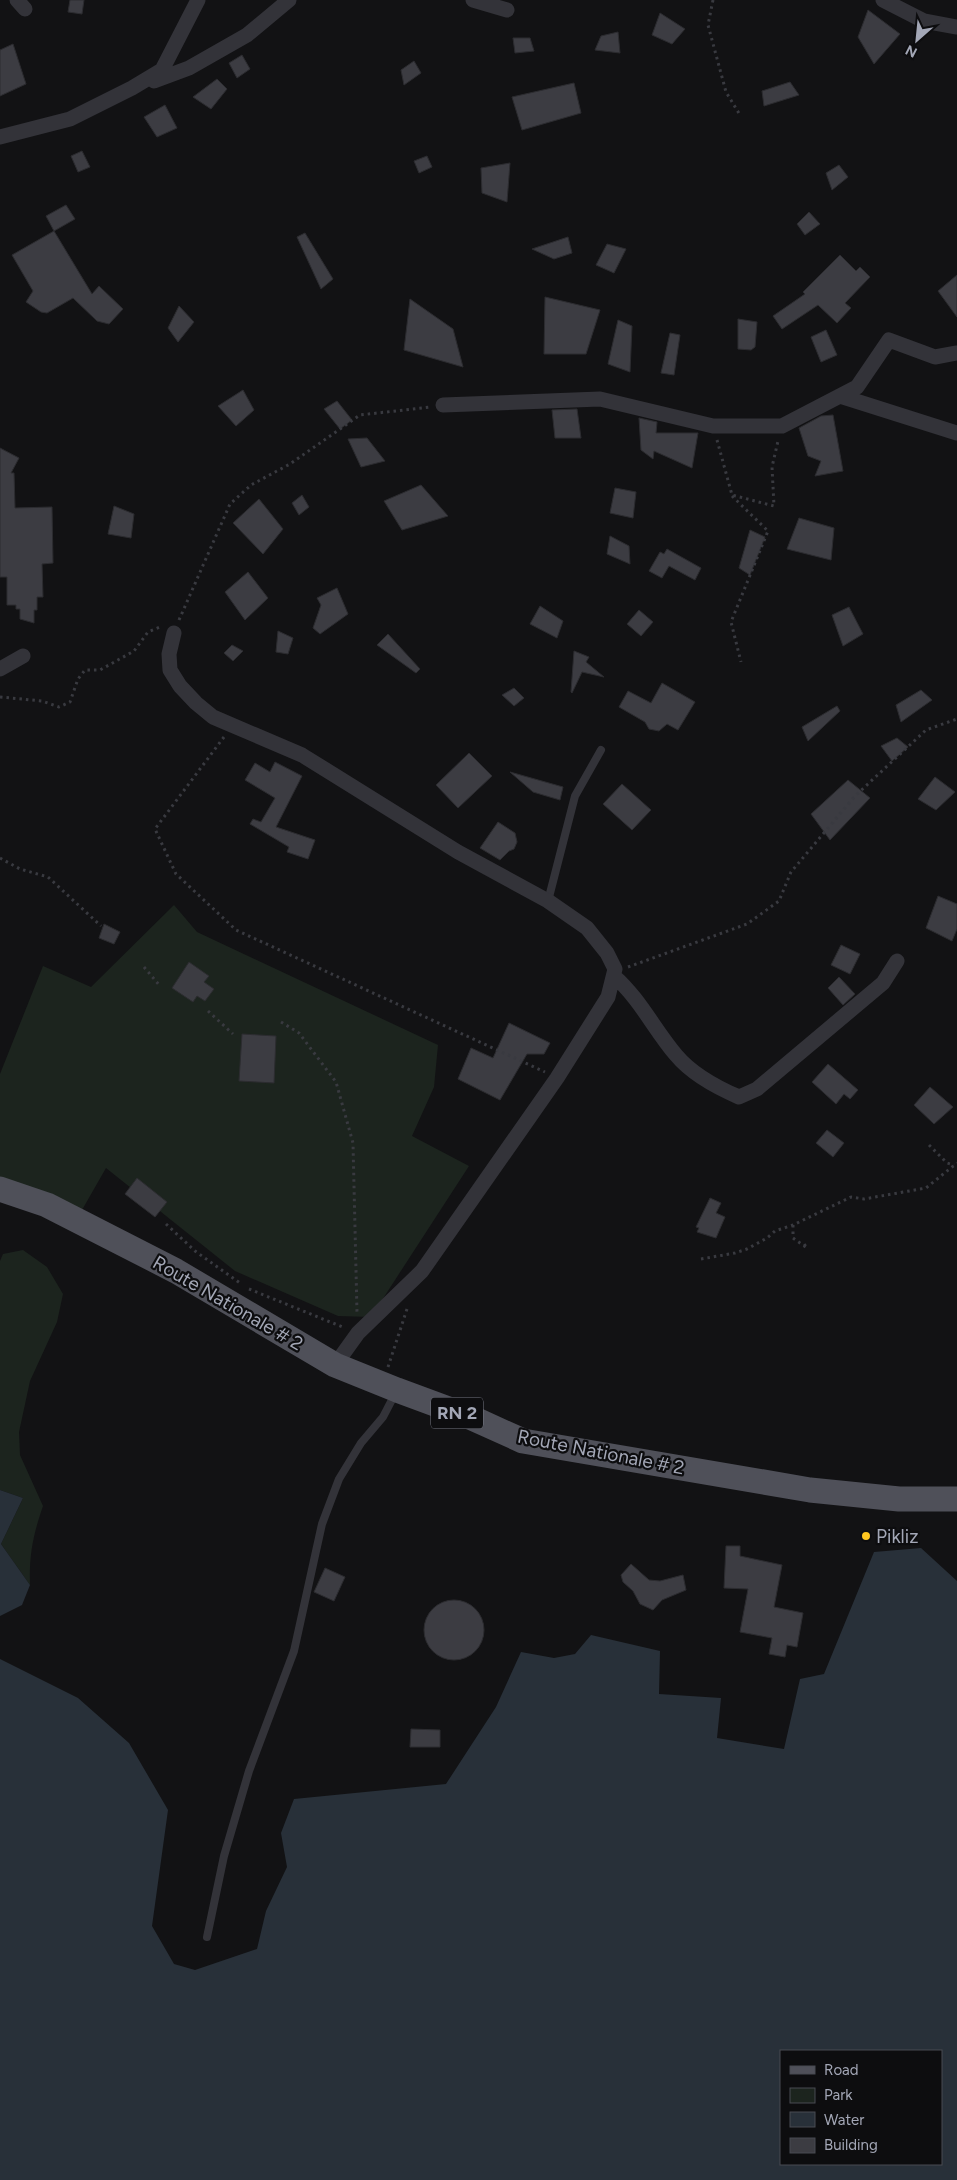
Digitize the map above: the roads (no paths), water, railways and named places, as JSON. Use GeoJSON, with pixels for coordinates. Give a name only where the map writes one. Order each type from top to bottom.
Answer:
{"type":"FeatureCollection","features":[{"type":"Feature","properties":{"kind":"main road","name":"Route Nationale # 2"},"geometry":{"type":"LineString","coordinates":[[0,1189],[47,1204],[176,1271],[335,1365],[523,1440],[810,1490],[899,1499],[957,1499]]}},
{"type":"Feature","properties":{"kind":"street"},"geometry":{"type":"LineString","coordinates":[[0,137],[70,119],[132,88],[162,70],[198,0]]}},
{"type":"Feature","properties":{"kind":"street"},"geometry":{"type":"LineString","coordinates":[[132,88],[189,68],[246,35],[289,0]]}},
{"type":"Feature","properties":{"kind":"street"},"geometry":{"type":"LineString","coordinates":[[473,0],[507,10]]}},
{"type":"Feature","properties":{"kind":"street"},"geometry":{"type":"LineString","coordinates":[[883,0],[924,21],[957,27]]}},
{"type":"Feature","properties":{"kind":"street"},"geometry":{"type":"LineString","coordinates":[[443,405],[600,399],[713,426],[782,426],[857,387],[889,340],[935,357],[957,353]]}},
{"type":"Feature","properties":{"kind":"street"},"geometry":{"type":"LineString","coordinates":[[840,396],[957,433]]}},
{"type":"Feature","properties":{"kind":"street"},"geometry":{"type":"LineString","coordinates":[[174,633],[169,654],[170,670],[180,686],[196,703],[213,717],[302,755],[458,852],[548,902],[587,928],[608,953],[615,973],[637,999],[677,1056],[714,1086],[739,1097],[757,1089],[883,983],[897,961]]}},
{"type":"Feature","properties":{"kind":"street"},"geometry":{"type":"LineString","coordinates":[[0,669],[23,656]]}},
{"type":"Feature","properties":{"kind":"street"},"geometry":{"type":"LineString","coordinates":[[335,1365],[358,1333],[422,1271],[557,1078],[608,997],[615,973]]}},
{"type":"Feature","properties":{"kind":"lane"},"geometry":{"type":"LineString","coordinates":[[548,902],[575,796],[601,750]]}},
{"type":"Feature","properties":{"kind":"lane"},"geometry":{"type":"LineString","coordinates":[[207,1937],[224,1856],[249,1771],[294,1651],[322,1524],[339,1479],[361,1443],[383,1417],[390,1387]]}},
{"type":"Feature","properties":{"kind":"water"},"geometry":{"type":"Polygon","coordinates":[[[0,1490],[23,1498],[1,1544],[30,1585],[22,1605],[0,1616],[0,1490]]]}},
{"type":"Feature","properties":{"kind":"water"},"geometry":{"type":"Polygon","coordinates":[[[921,1548],[957,1581],[957,2180],[0,2180],[0,1659],[78,1698],[129,1743],[168,1810],[152,1926],[174,1964],[195,1970],[257,1949],[266,1911],[287,1867],[281,1833],[294,1799],[446,1784],[496,1707],[521,1652],[554,1658],[575,1654],[591,1635],[660,1651],[659,1694],[721,1698],[717,1738],[784,1749],[800,1679],[824,1674],[874,1552],[921,1548]]]}},
{"type":"Feature","properties":{"kind":"place","name":"Pikliz"},"geometry":{"type":"Point","coordinates":[866,1536]}}]}
